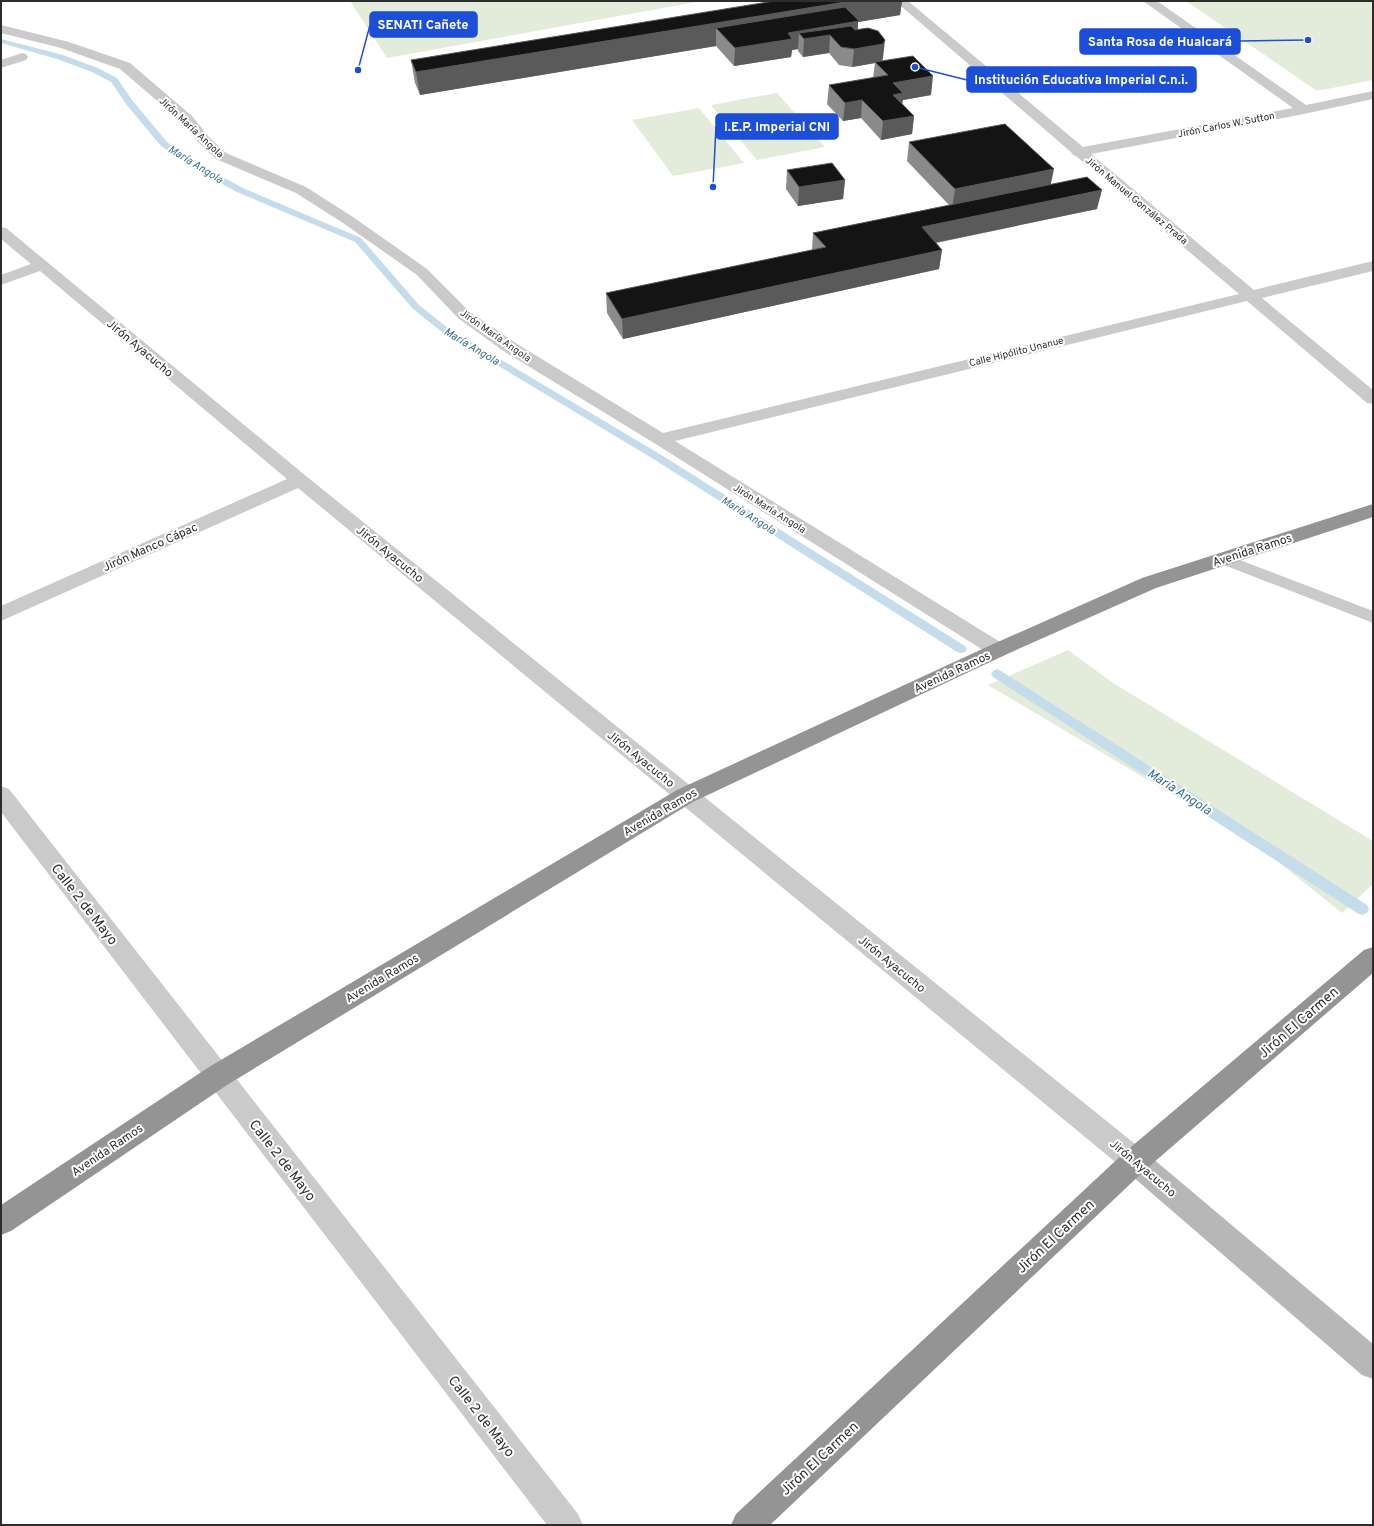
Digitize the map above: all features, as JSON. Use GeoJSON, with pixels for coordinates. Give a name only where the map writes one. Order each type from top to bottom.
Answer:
{"type":"FeatureCollection","features":[{"type":"Feature","properties":{"kind":"highway","name":"Avenida Ramos"},"geometry":{"type":"LineString","coordinates":[[1,1221],[218,1076],[685,796],[998,650],[1150,583],[1373,510]]}},
{"type":"Feature","properties":{"kind":"highway","name":"Jirón El Carmen"},"geometry":{"type":"LineString","coordinates":[[747,1525],[1136,1161],[1373,958]]}},
{"type":"Feature","properties":{"kind":"street","name":"Jirón Manuel González Prada"},"geometry":{"type":"LineString","coordinates":[[901,1],[1078,152],[1250,294],[1373,399]]}},
{"type":"Feature","properties":{"kind":"street"},"geometry":{"type":"LineString","coordinates":[[1149,1],[1304,110]]}},
{"type":"Feature","properties":{"kind":"street","name":"Jirón María Angola"},"geometry":{"type":"LineString","coordinates":[[1,29],[65,45],[125,66],[188,120],[202,139],[221,156],[300,190],[348,220],[422,272],[464,315],[508,346],[998,650]]}},
{"type":"Feature","properties":{"kind":"street"},"geometry":{"type":"LineString","coordinates":[[1,64],[22,57]]}},
{"type":"Feature","properties":{"kind":"street","name":"Jirón Carlos W. Sutton"},"geometry":{"type":"LineString","coordinates":[[1078,152],[1304,110],[1373,95]]}},
{"type":"Feature","properties":{"kind":"street","name":"Jirón Ayacucho"},"geometry":{"type":"LineString","coordinates":[[1,231],[41,266],[300,480],[685,796],[1136,1161],[1373,1364]]}},
{"type":"Feature","properties":{"kind":"street"},"geometry":{"type":"LineString","coordinates":[[1,280],[41,266]]}},
{"type":"Feature","properties":{"kind":"street","name":"Calle Hipólito Unanue"},"geometry":{"type":"LineString","coordinates":[[660,439],[1250,294],[1373,266]]}},
{"type":"Feature","properties":{"kind":"street","name":"Jirón Manco Cápac"},"geometry":{"type":"LineString","coordinates":[[1,614],[300,480]]}},
{"type":"Feature","properties":{"kind":"street","name":"Calle 2 de Mayo"},"geometry":{"type":"LineString","coordinates":[[1,795],[567,1525]]}},
{"type":"Feature","properties":{"kind":"lane"},"geometry":{"type":"LineString","coordinates":[[1224,559],[1371,614]]}},
{"type":"Feature","properties":{"kind":"green space"},"geometry":{"type":"Polygon","coordinates":[[[350,1],[702,1],[387,58],[350,1]]]}},
{"type":"Feature","properties":{"kind":"green space"},"geometry":{"type":"Polygon","coordinates":[[[1186,1],[1373,1],[1373,80],[1317,91],[1186,1]]]}},
{"type":"Feature","properties":{"kind":"green space"},"geometry":{"type":"Polygon","coordinates":[[[777,93],[825,147],[757,160],[711,105],[777,93]]]}},
{"type":"Feature","properties":{"kind":"green space"},"geometry":{"type":"Polygon","coordinates":[[[699,108],[744,163],[673,176],[632,120],[699,108]]]}},
{"type":"Feature","properties":{"kind":"green space"},"geometry":{"type":"Polygon","coordinates":[[[1068,650],[1113,683],[1373,841],[1373,884],[1342,913],[1256,844],[988,685],[1068,650]]]}},
{"type":"Feature","properties":{"kind":"building"},"geometry":{"type":"Polygon","coordinates":[[[774,1],[851,1],[416,72],[411,60],[774,1]]]}},
{"type":"Feature","properties":{"kind":"building"},"geometry":{"type":"Polygon","coordinates":[[[845,7],[859,21],[788,33],[792,39],[735,48],[716,28],[845,7]]]}},
{"type":"Feature","properties":{"kind":"building"},"geometry":{"type":"Polygon","coordinates":[[[851,26],[855,30],[868,28],[878,31],[885,40],[883,44],[854,49],[841,47],[830,35],[804,39],[799,33],[851,26]]]}},
{"type":"Feature","properties":{"kind":"building"},"geometry":{"type":"Polygon","coordinates":[[[913,56],[933,76],[893,83],[903,93],[893,95],[914,116],[883,121],[862,100],[845,103],[829,85],[888,75],[875,62],[913,56]]]}},
{"type":"Feature","properties":{"kind":"building"},"geometry":{"type":"Polygon","coordinates":[[[1005,124],[1054,169],[955,189],[909,142],[1005,124]]]}},
{"type":"Feature","properties":{"kind":"building"},"geometry":{"type":"Polygon","coordinates":[[[832,163],[845,180],[799,187],[787,170],[832,163]]]}},
{"type":"Feature","properties":{"kind":"building"},"geometry":{"type":"Polygon","coordinates":[[[1087,177],[1102,190],[922,227],[942,250],[622,319],[606,293],[826,247],[813,233],[1087,177]]]}},
{"type":"Feature","properties":{"kind":"waterway","name":"María Angola"},"geometry":{"type":"LineString","coordinates":[[1,41],[60,57],[95,70],[114,80],[129,102],[164,144],[192,164],[240,190],[358,240],[416,307],[445,330],[659,458],[961,649]]}},
{"type":"Feature","properties":{"kind":"waterway","name":"María Angola"},"geometry":{"type":"LineString","coordinates":[[997,674],[1362,909]]}},
{"type":"Feature","properties":{"kind":"place","name":"Santa Rosa de Hualcará"},"geometry":{"type":"Point","coordinates":[1308,40]}},
{"type":"Feature","properties":{"kind":"place","name":"Institución Educativa Imperial C.n.i."},"geometry":{"type":"Point","coordinates":[915,67]}},
{"type":"Feature","properties":{"kind":"place","name":"SENATI Cañete"},"geometry":{"type":"Point","coordinates":[358,70]}},
{"type":"Feature","properties":{"kind":"place","name":"I.E.P. Imperial CNI"},"geometry":{"type":"Point","coordinates":[713,187]}}]}
